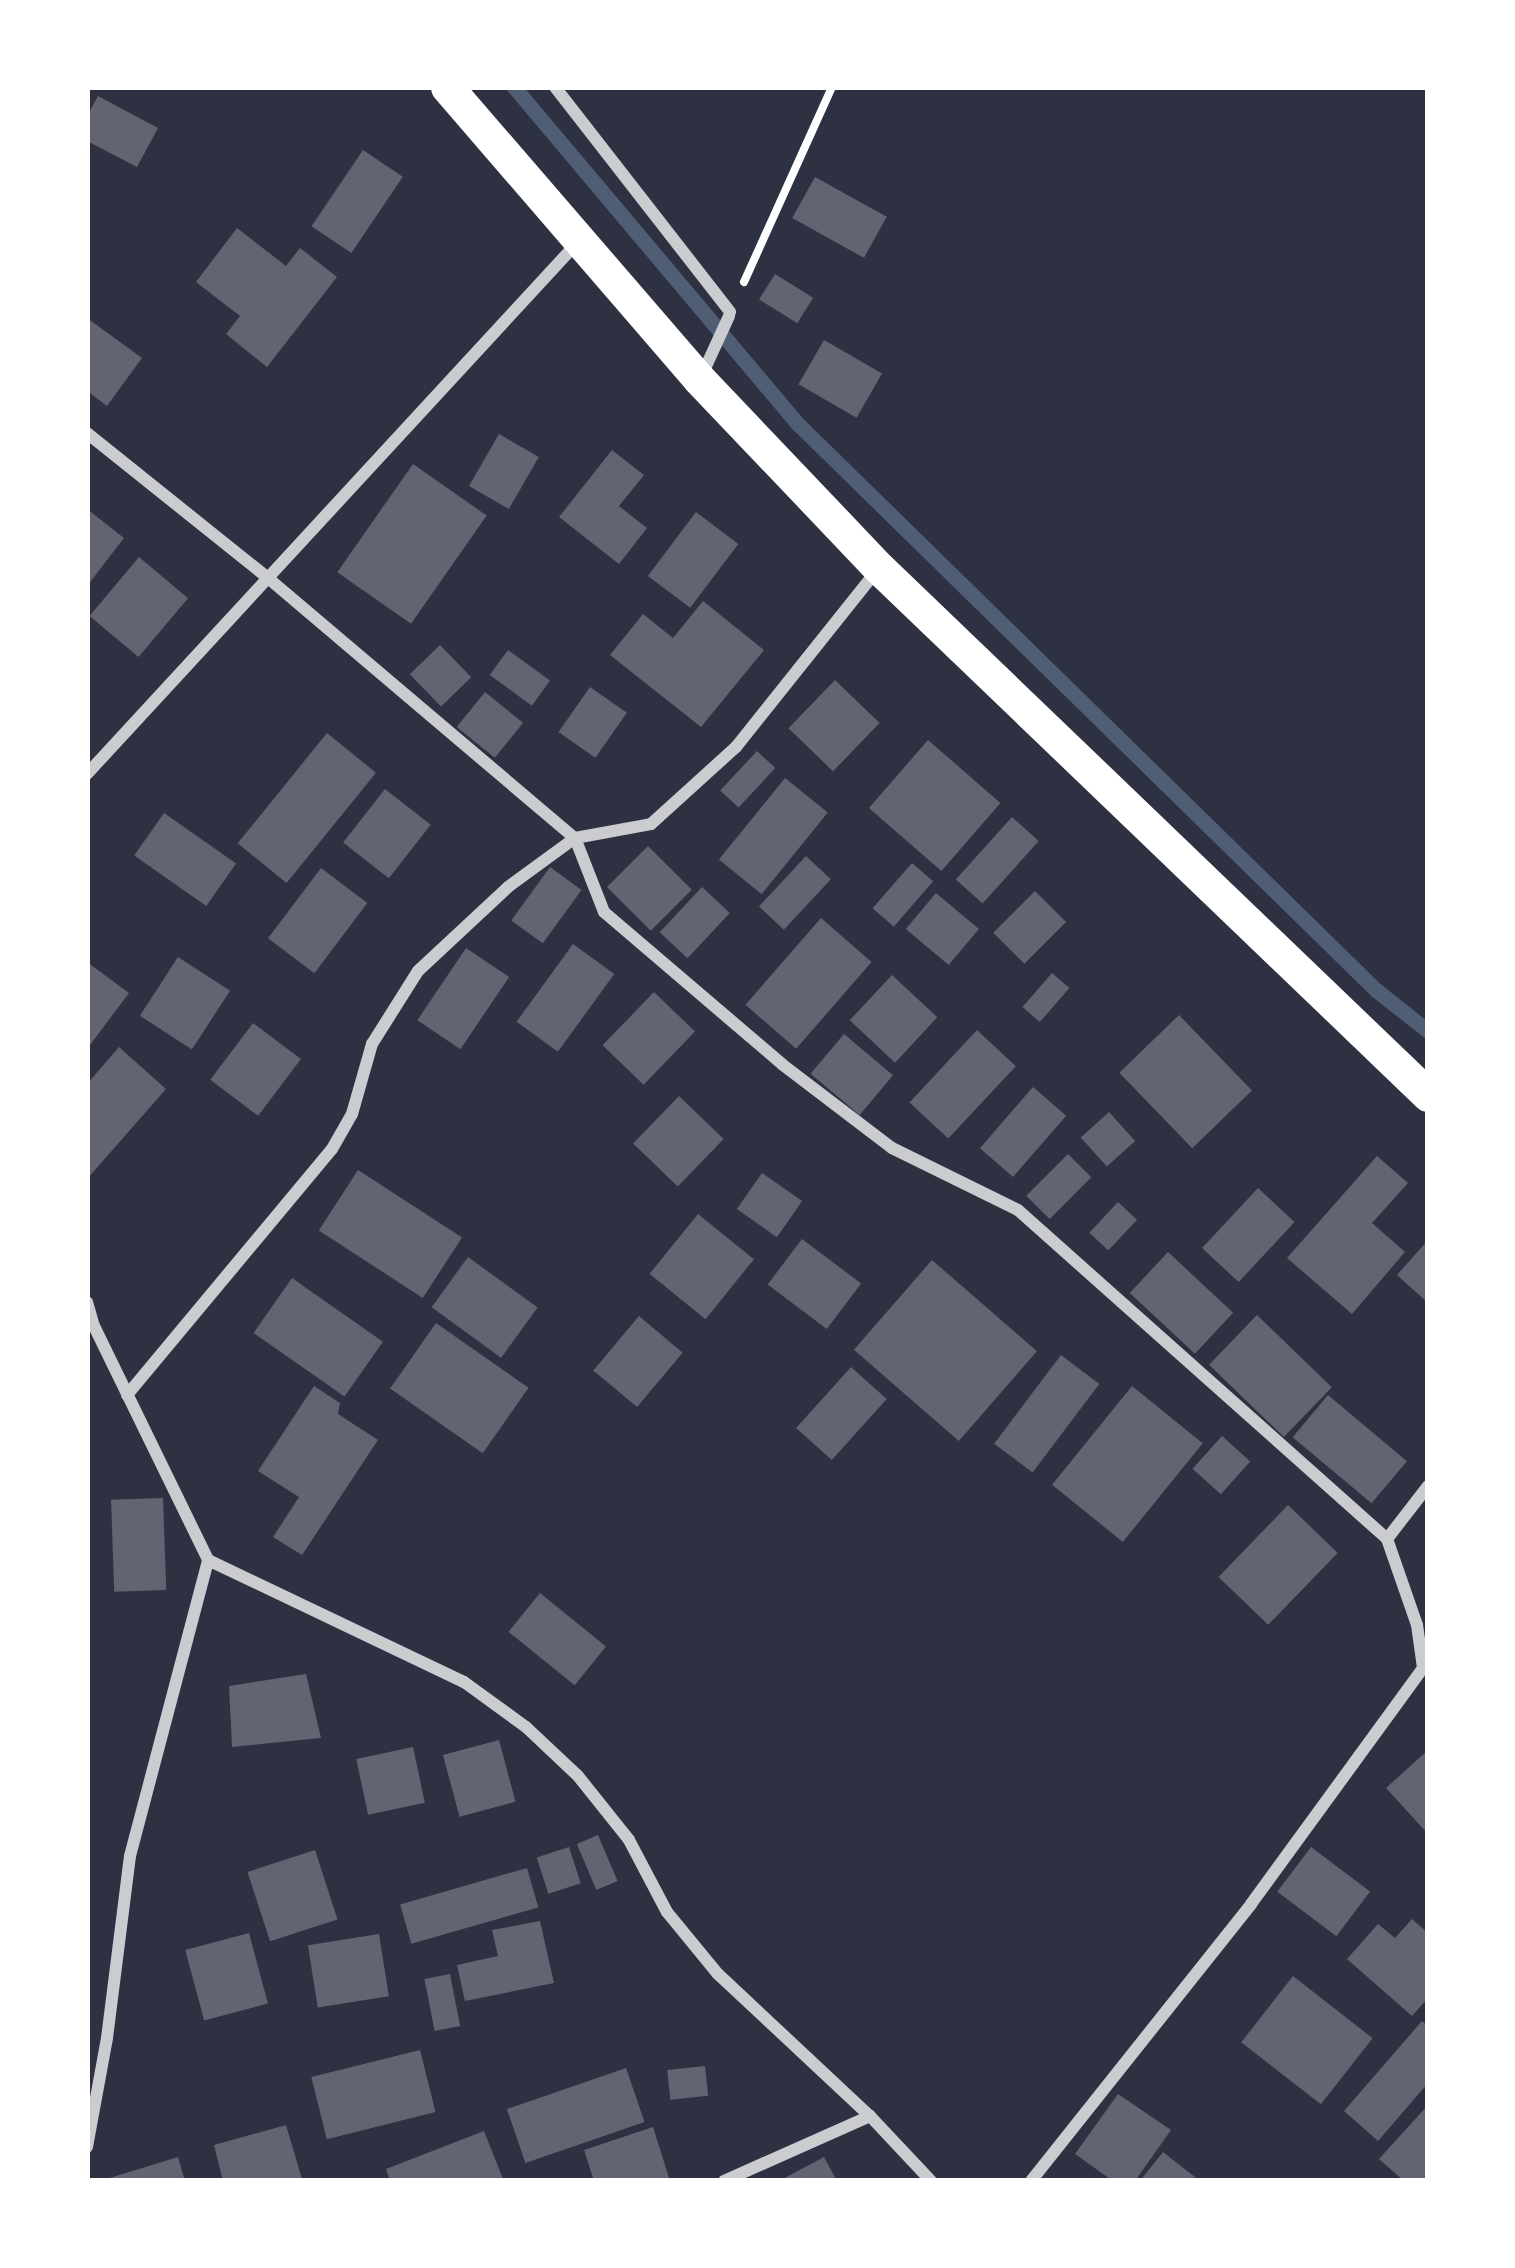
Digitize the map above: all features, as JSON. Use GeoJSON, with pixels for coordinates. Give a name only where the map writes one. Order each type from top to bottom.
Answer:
{"type":"FeatureCollection","features":[{"type":"Feature","properties":{"kind":"highway"},"geometry":{"type":"LineString","coordinates":[[446,87],[879,568],[1428,1095]]}},
{"type":"Feature","properties":{"kind":"street"},"geometry":{"type":"LineString","coordinates":[[555,87],[730,314],[703,373]]}},
{"type":"Feature","properties":{"kind":"street"},"geometry":{"type":"LineString","coordinates":[[87,774],[580,239]]}},
{"type":"Feature","properties":{"kind":"street"},"geometry":{"type":"LineString","coordinates":[[87,433],[268,578],[575,838],[604,912],[704,992],[783,1065],[892,1148],[1018,1210],[1387,1539],[1417,1624],[1423,1668],[1251,1904],[1031,2181]]}},
{"type":"Feature","properties":{"kind":"street"},"geometry":{"type":"LineString","coordinates":[[128,1394],[332,1149],[352,1114],[372,1044],[418,971],[508,886],[575,838],[651,824],[736,747],[879,568]]}},
{"type":"Feature","properties":{"kind":"street"},"geometry":{"type":"LineString","coordinates":[[87,1301],[208,1560],[464,1682],[526,1727],[578,1776],[629,1840],[668,1912],[718,1974],[870,2116],[931,2181]]}},
{"type":"Feature","properties":{"kind":"street"},"geometry":{"type":"LineString","coordinates":[[1387,1539],[1428,1486]]}},
{"type":"Feature","properties":{"kind":"street"},"geometry":{"type":"LineString","coordinates":[[87,2147],[107,2038],[130,1856],[208,1560]]}},
{"type":"Feature","properties":{"kind":"street"},"geometry":{"type":"LineString","coordinates":[[724,2181],[870,2116]]}},
{"type":"Feature","properties":{"kind":"path"},"geometry":{"type":"LineString","coordinates":[[730,314],[832,87]]}},
{"type":"Feature","properties":{"kind":"building"},"geometry":{"type":"Polygon","coordinates":[[[98,96],[158,128],[137,167],[87,141],[87,116],[98,96]]]}},
{"type":"Feature","properties":{"kind":"building"},"geometry":{"type":"Polygon","coordinates":[[[363,150],[403,177],[351,253],[312,226],[363,150]]]}},
{"type":"Feature","properties":{"kind":"building"},"geometry":{"type":"Polygon","coordinates":[[[815,177],[887,217],[864,258],[792,218],[815,177]]]}},
{"type":"Feature","properties":{"kind":"building"},"geometry":{"type":"Polygon","coordinates":[[[237,228],[286,266],[300,248],[337,277],[267,367],[226,334],[240,316],[196,282],[237,228]]]}},
{"type":"Feature","properties":{"kind":"building"},"geometry":{"type":"Polygon","coordinates":[[[775,274],[813,298],[797,323],[759,299],[775,274]]]}},
{"type":"Feature","properties":{"kind":"building"},"geometry":{"type":"Polygon","coordinates":[[[87,318],[142,358],[107,406],[87,391],[87,318]]]}},
{"type":"Feature","properties":{"kind":"building"},"geometry":{"type":"Polygon","coordinates":[[[824,340],[882,373],[857,418],[798,384],[824,340]]]}},
{"type":"Feature","properties":{"kind":"building"},"geometry":{"type":"Polygon","coordinates":[[[499,434],[539,457],[509,509],[469,486],[499,434]]]}},
{"type":"Feature","properties":{"kind":"building"},"geometry":{"type":"Polygon","coordinates":[[[612,450],[644,475],[619,506],[647,528],[619,564],[559,517],[612,450]]]}},
{"type":"Feature","properties":{"kind":"building"},"geometry":{"type":"Polygon","coordinates":[[[413,464],[487,516],[411,624],[337,572],[413,464]]]}},
{"type":"Feature","properties":{"kind":"building"},"geometry":{"type":"Polygon","coordinates":[[[87,509],[124,538],[87,586],[87,509]]]}},
{"type":"Feature","properties":{"kind":"building"},"geometry":{"type":"Polygon","coordinates":[[[696,512],[738,544],[690,608],[648,576],[696,512]]]}},
{"type":"Feature","properties":{"kind":"building"},"geometry":{"type":"Polygon","coordinates":[[[139,557],[188,598],[139,657],[90,616],[139,557]]]}},
{"type":"Feature","properties":{"kind":"building"},"geometry":{"type":"Polygon","coordinates":[[[703,601],[764,650],[701,727],[610,655],[643,614],[673,638],[703,601]]]}},
{"type":"Feature","properties":{"kind":"building"},"geometry":{"type":"Polygon","coordinates":[[[440,645],[471,677],[441,707],[410,674],[440,645]]]}},
{"type":"Feature","properties":{"kind":"building"},"geometry":{"type":"Polygon","coordinates":[[[508,650],[550,681],[532,706],[490,675],[508,650]]]}},
{"type":"Feature","properties":{"kind":"building"},"geometry":{"type":"Polygon","coordinates":[[[835,680],[880,723],[833,771],[788,728],[835,680]]]}},
{"type":"Feature","properties":{"kind":"building"},"geometry":{"type":"Polygon","coordinates":[[[590,687],[627,713],[595,758],[558,732],[590,687]]]}},
{"type":"Feature","properties":{"kind":"building"},"geometry":{"type":"Polygon","coordinates":[[[485,692],[523,723],[495,758],[457,727],[485,692]]]}},
{"type":"Feature","properties":{"kind":"building"},"geometry":{"type":"Polygon","coordinates":[[[327,733],[376,773],[287,883],[238,843],[327,733]]]}},
{"type":"Feature","properties":{"kind":"building"},"geometry":{"type":"Polygon","coordinates":[[[928,740],[1000,803],[941,871],[869,808],[928,740]]]}},
{"type":"Feature","properties":{"kind":"building"},"geometry":{"type":"Polygon","coordinates":[[[757,751],[775,768],[738,808],[720,790],[757,751]]]}},
{"type":"Feature","properties":{"kind":"building"},"geometry":{"type":"Polygon","coordinates":[[[785,778],[828,813],[762,894],[719,860],[785,778]]]}},
{"type":"Feature","properties":{"kind":"building"},"geometry":{"type":"Polygon","coordinates":[[[385,789],[431,825],[389,878],[343,843],[385,789]]]}},
{"type":"Feature","properties":{"kind":"building"},"geometry":{"type":"Polygon","coordinates":[[[164,813],[236,863],[206,906],[134,856],[164,813]]]}},
{"type":"Feature","properties":{"kind":"building"},"geometry":{"type":"Polygon","coordinates":[[[1012,817],[1039,841],[983,904],[956,879],[1012,817]]]}},
{"type":"Feature","properties":{"kind":"building"},"geometry":{"type":"Polygon","coordinates":[[[648,846],[692,890],[651,931],[607,887],[648,846]]]}},
{"type":"Feature","properties":{"kind":"building"},"geometry":{"type":"Polygon","coordinates":[[[806,856],[831,879],[784,930],[759,906],[806,856]]]}},
{"type":"Feature","properties":{"kind":"building"},"geometry":{"type":"Polygon","coordinates":[[[912,863],[933,881],[894,927],[873,908],[912,863]]]}},
{"type":"Feature","properties":{"kind":"building"},"geometry":{"type":"Polygon","coordinates":[[[550,867],[582,890],[543,943],[511,920],[550,867]]]}},
{"type":"Feature","properties":{"kind":"building"},"geometry":{"type":"Polygon","coordinates":[[[321,868],[367,903],[314,973],[268,938],[321,868]]]}},
{"type":"Feature","properties":{"kind":"building"},"geometry":{"type":"Polygon","coordinates":[[[702,887],[730,913],[688,958],[660,932],[702,887]]]}},
{"type":"Feature","properties":{"kind":"building"},"geometry":{"type":"Polygon","coordinates":[[[1035,891],[1066,922],[1024,964],[993,933],[1035,891]]]}},
{"type":"Feature","properties":{"kind":"building"},"geometry":{"type":"Polygon","coordinates":[[[936,893],[979,929],[949,965],[906,929],[936,893]]]}},
{"type":"Feature","properties":{"kind":"building"},"geometry":{"type":"Polygon","coordinates":[[[821,918],[872,962],[796,1049],[746,1005],[821,918]]]}},
{"type":"Feature","properties":{"kind":"building"},"geometry":{"type":"Polygon","coordinates":[[[573,944],[614,974],[558,1052],[517,1022],[573,944]]]}},
{"type":"Feature","properties":{"kind":"building"},"geometry":{"type":"Polygon","coordinates":[[[466,948],[509,977],[460,1049],[417,1020],[466,948]]]}},
{"type":"Feature","properties":{"kind":"building"},"geometry":{"type":"Polygon","coordinates":[[[178,957],[230,991],[192,1049],[140,1016],[178,957]]]}},
{"type":"Feature","properties":{"kind":"building"},"geometry":{"type":"Polygon","coordinates":[[[87,962],[129,993],[87,1049],[87,962]]]}},
{"type":"Feature","properties":{"kind":"building"},"geometry":{"type":"Polygon","coordinates":[[[1052,973],[1069,988],[1040,1022],[1022,1007],[1052,973]]]}},
{"type":"Feature","properties":{"kind":"building"},"geometry":{"type":"Polygon","coordinates":[[[892,975],[937,1017],[895,1063],[850,1020],[892,975]]]}},
{"type":"Feature","properties":{"kind":"building"},"geometry":{"type":"Polygon","coordinates":[[[654,992],[695,1032],[644,1085],[603,1045],[654,992]]]}},
{"type":"Feature","properties":{"kind":"building"},"geometry":{"type":"Polygon","coordinates":[[[1179,1015],[1252,1091],[1192,1148],[1119,1073],[1179,1015]]]}},
{"type":"Feature","properties":{"kind":"building"},"geometry":{"type":"Polygon","coordinates":[[[253,1023],[301,1059],[258,1116],[210,1080],[253,1023]]]}},
{"type":"Feature","properties":{"kind":"building"},"geometry":{"type":"Polygon","coordinates":[[[977,1030],[1016,1066],[948,1139],[909,1102],[977,1030]]]}},
{"type":"Feature","properties":{"kind":"building"},"geometry":{"type":"Polygon","coordinates":[[[844,1034],[893,1075],[860,1115],[811,1074],[844,1034]]]}},
{"type":"Feature","properties":{"kind":"building"},"geometry":{"type":"Polygon","coordinates":[[[119,1047],[166,1089],[87,1179],[87,1084],[119,1047]]]}},
{"type":"Feature","properties":{"kind":"building"},"geometry":{"type":"Polygon","coordinates":[[[1033,1087],[1066,1116],[1013,1177],[980,1148],[1033,1087]]]}},
{"type":"Feature","properties":{"kind":"building"},"geometry":{"type":"Polygon","coordinates":[[[679,1096],[724,1139],[678,1187],[633,1143],[679,1096]]]}},
{"type":"Feature","properties":{"kind":"building"},"geometry":{"type":"Polygon","coordinates":[[[1109,1112],[1135,1141],[1107,1166],[1081,1137],[1109,1112]]]}},
{"type":"Feature","properties":{"kind":"building"},"geometry":{"type":"Polygon","coordinates":[[[1068,1154],[1091,1177],[1050,1219],[1026,1196],[1068,1154]]]}},
{"type":"Feature","properties":{"kind":"building"},"geometry":{"type":"Polygon","coordinates":[[[1377,1156],[1408,1183],[1372,1223],[1405,1252],[1352,1314],[1287,1258],[1377,1156]]]}},
{"type":"Feature","properties":{"kind":"building"},"geometry":{"type":"Polygon","coordinates":[[[358,1170],[462,1238],[423,1298],[319,1230],[358,1170]]]}},
{"type":"Feature","properties":{"kind":"building"},"geometry":{"type":"Polygon","coordinates":[[[762,1173],[802,1201],[777,1237],[737,1209],[762,1173]]]}},
{"type":"Feature","properties":{"kind":"building"},"geometry":{"type":"Polygon","coordinates":[[[1258,1188],[1295,1222],[1239,1282],[1202,1248],[1258,1188]]]}},
{"type":"Feature","properties":{"kind":"building"},"geometry":{"type":"Polygon","coordinates":[[[1118,1202],[1137,1220],[1108,1250],[1089,1233],[1118,1202]]]}},
{"type":"Feature","properties":{"kind":"building"},"geometry":{"type":"Polygon","coordinates":[[[698,1214],[754,1259],[705,1319],[650,1274],[698,1214]]]}},
{"type":"Feature","properties":{"kind":"building"},"geometry":{"type":"Polygon","coordinates":[[[802,1239],[861,1284],[827,1329],[768,1285],[802,1239]]]}},
{"type":"Feature","properties":{"kind":"building"},"geometry":{"type":"Polygon","coordinates":[[[1428,1240],[1428,1303],[1397,1275],[1428,1240]]]}},
{"type":"Feature","properties":{"kind":"building"},"geometry":{"type":"Polygon","coordinates":[[[1168,1252],[1233,1313],[1195,1354],[1130,1293],[1168,1252]]]}},
{"type":"Feature","properties":{"kind":"building"},"geometry":{"type":"Polygon","coordinates":[[[468,1257],[538,1308],[501,1358],[432,1307],[468,1257]]]}},
{"type":"Feature","properties":{"kind":"building"},"geometry":{"type":"Polygon","coordinates":[[[932,1260],[1037,1351],[959,1441],[854,1350],[932,1260]]]}},
{"type":"Feature","properties":{"kind":"building"},"geometry":{"type":"Polygon","coordinates":[[[292,1278],[383,1342],[344,1397],[254,1333],[292,1278]]]}},
{"type":"Feature","properties":{"kind":"building"},"geometry":{"type":"Polygon","coordinates":[[[1257,1315],[1332,1387],[1284,1437],[1209,1365],[1257,1315]]]}},
{"type":"Feature","properties":{"kind":"building"},"geometry":{"type":"Polygon","coordinates":[[[639,1316],[683,1353],[637,1407],[593,1370],[639,1316]]]}},
{"type":"Feature","properties":{"kind":"building"},"geometry":{"type":"Polygon","coordinates":[[[436,1323],[529,1388],[483,1453],[390,1389],[436,1323]]]}},
{"type":"Feature","properties":{"kind":"building"},"geometry":{"type":"Polygon","coordinates":[[[1061,1355],[1099,1384],[1033,1473],[994,1444],[1061,1355]]]}},
{"type":"Feature","properties":{"kind":"building"},"geometry":{"type":"Polygon","coordinates":[[[851,1367],[887,1399],[832,1460],[796,1428],[851,1367]]]}},
{"type":"Feature","properties":{"kind":"building"},"geometry":{"type":"Polygon","coordinates":[[[314,1386],[340,1403],[338,1414],[378,1440],[302,1555],[273,1537],[299,1497],[258,1471],[314,1386]]]}},
{"type":"Feature","properties":{"kind":"building"},"geometry":{"type":"Polygon","coordinates":[[[1132,1386],[1203,1443],[1123,1542],[1052,1485],[1132,1386]]]}},
{"type":"Feature","properties":{"kind":"building"},"geometry":{"type":"Polygon","coordinates":[[[1328,1395],[1407,1461],[1372,1503],[1293,1437],[1328,1395]]]}},
{"type":"Feature","properties":{"kind":"building"},"geometry":{"type":"Polygon","coordinates":[[[1222,1436],[1250,1461],[1221,1494],[1193,1469],[1222,1436]]]}},
{"type":"Feature","properties":{"kind":"building"},"geometry":{"type":"Polygon","coordinates":[[[163,1498],[166,1590],[114,1592],[111,1500],[163,1498]]]}},
{"type":"Feature","properties":{"kind":"building"},"geometry":{"type":"Polygon","coordinates":[[[1288,1505],[1338,1553],[1268,1625],[1219,1577],[1288,1505]]]}},
{"type":"Feature","properties":{"kind":"building"},"geometry":{"type":"Polygon","coordinates":[[[540,1593],[606,1646],[575,1685],[509,1632],[540,1593]]]}},
{"type":"Feature","properties":{"kind":"building"},"geometry":{"type":"Polygon","coordinates":[[[306,1674],[321,1738],[232,1747],[229,1686],[306,1674]]]}},
{"type":"Feature","properties":{"kind":"building"},"geometry":{"type":"Polygon","coordinates":[[[499,1740],[516,1802],[460,1817],[443,1755],[499,1740]]]}},
{"type":"Feature","properties":{"kind":"building"},"geometry":{"type":"Polygon","coordinates":[[[413,1747],[425,1803],[368,1815],[356,1759],[413,1747]]]}},
{"type":"Feature","properties":{"kind":"building"},"geometry":{"type":"Polygon","coordinates":[[[1428,1750],[1428,1834],[1386,1788],[1428,1750]]]}},
{"type":"Feature","properties":{"kind":"building"},"geometry":{"type":"Polygon","coordinates":[[[598,1835],[618,1881],[596,1890],[577,1844],[598,1835]]]}},
{"type":"Feature","properties":{"kind":"building"},"geometry":{"type":"Polygon","coordinates":[[[569,1847],[581,1883],[548,1894],[537,1858],[569,1847]]]}},
{"type":"Feature","properties":{"kind":"building"},"geometry":{"type":"Polygon","coordinates":[[[1311,1847],[1370,1892],[1336,1936],[1277,1892],[1311,1847]]]}},
{"type":"Feature","properties":{"kind":"building"},"geometry":{"type":"Polygon","coordinates":[[[315,1850],[338,1919],[270,1941],[247,1872],[315,1850]]]}},
{"type":"Feature","properties":{"kind":"building"},"geometry":{"type":"Polygon","coordinates":[[[527,1868],[538,1907],[411,1944],[400,1904],[527,1868]]]}},
{"type":"Feature","properties":{"kind":"building"},"geometry":{"type":"Polygon","coordinates":[[[1412,1919],[1428,1933],[1428,1998],[1412,2016],[1347,1959],[1378,1924],[1395,1938],[1412,1919]]]}},
{"type":"Feature","properties":{"kind":"building"},"geometry":{"type":"Polygon","coordinates":[[[540,1921],[554,1983],[465,2001],[457,1965],[498,1956],[492,1930],[540,1921]]]}},
{"type":"Feature","properties":{"kind":"building"},"geometry":{"type":"Polygon","coordinates":[[[249,1933],[268,2004],[204,2021],[185,1950],[249,1933]]]}},
{"type":"Feature","properties":{"kind":"building"},"geometry":{"type":"Polygon","coordinates":[[[379,1934],[389,1996],[318,2007],[308,1945],[379,1934]]]}},
{"type":"Feature","properties":{"kind":"building"},"geometry":{"type":"Polygon","coordinates":[[[450,1974],[460,2026],[435,2031],[424,1979],[450,1974]]]}},
{"type":"Feature","properties":{"kind":"building"},"geometry":{"type":"Polygon","coordinates":[[[1293,1976],[1373,2038],[1321,2104],[1241,2042],[1293,1976]]]}},
{"type":"Feature","properties":{"kind":"building"},"geometry":{"type":"Polygon","coordinates":[[[1422,2021],[1428,2026],[1428,2083],[1378,2141],[1344,2111],[1422,2021]]]}},
{"type":"Feature","properties":{"kind":"building"},"geometry":{"type":"Polygon","coordinates":[[[420,2050],[435,2112],[327,2139],[311,2077],[420,2050]]]}},
{"type":"Feature","properties":{"kind":"building"},"geometry":{"type":"Polygon","coordinates":[[[705,2066],[708,2096],[670,2100],[667,2070],[705,2066]]]}},
{"type":"Feature","properties":{"kind":"building"},"geometry":{"type":"Polygon","coordinates":[[[626,2068],[645,2122],[525,2163],[507,2109],[626,2068]]]}},
{"type":"Feature","properties":{"kind":"building"},"geometry":{"type":"Polygon","coordinates":[[[1118,2094],[1171,2130],[1135,2181],[1113,2181],[1075,2154],[1118,2094]]]}},
{"type":"Feature","properties":{"kind":"building"},"geometry":{"type":"Polygon","coordinates":[[[1428,2105],[1428,2181],[1404,2181],[1379,2159],[1428,2105]]]}},
{"type":"Feature","properties":{"kind":"building"},"geometry":{"type":"Polygon","coordinates":[[[286,2125],[302,2179],[223,2181],[214,2145],[286,2125]]]}},
{"type":"Feature","properties":{"kind":"building"},"geometry":{"type":"Polygon","coordinates":[[[653,2127],[670,2181],[594,2181],[584,2150],[653,2127]]]}},
{"type":"Feature","properties":{"kind":"building"},"geometry":{"type":"Polygon","coordinates":[[[484,2131],[503,2179],[390,2181],[386,2169],[484,2131]]]}},
{"type":"Feature","properties":{"kind":"building"},"geometry":{"type":"Polygon","coordinates":[[[1163,2152],[1200,2181],[1140,2181],[1163,2152]]]}},
{"type":"Feature","properties":{"kind":"building"},"geometry":{"type":"Polygon","coordinates":[[[178,2157],[185,2181],[103,2181],[103,2180],[178,2157]]]}},
{"type":"Feature","properties":{"kind":"building"},"geometry":{"type":"Polygon","coordinates":[[[824,2157],[837,2181],[779,2181],[824,2157]]]}},
{"type":"Feature","properties":{"kind":"waterway"},"geometry":{"type":"LineString","coordinates":[[514,87],[799,425],[1376,990],[1428,1031]]}}]}
